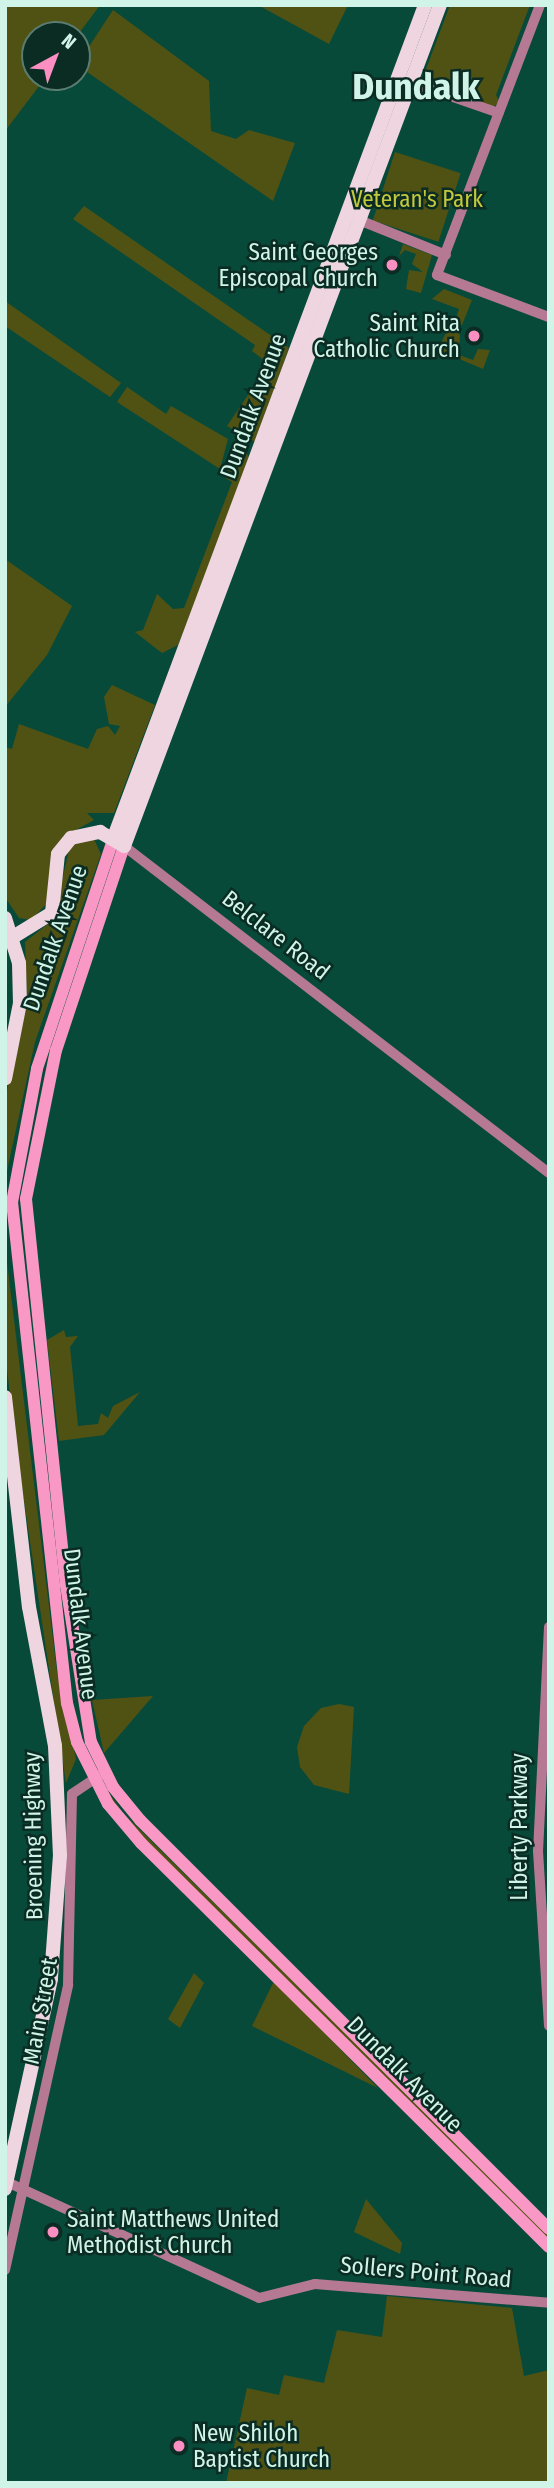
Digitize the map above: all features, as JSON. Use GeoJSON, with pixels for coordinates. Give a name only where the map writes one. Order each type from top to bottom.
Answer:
{"type":"FeatureCollection","features":[{"type":"Feature","properties":{"kind":"main road"},"geometry":{"type":"LineString","coordinates":[[404,80],[425,5]]}},
{"type":"Feature","properties":{"kind":"main road"},"geometry":{"type":"LineString","coordinates":[[404,80],[440,5]]}},
{"type":"Feature","properties":{"kind":"main road","name":"Dundalk Avenue"},"geometry":{"type":"LineString","coordinates":[[404,80],[330,286],[119,842],[55,1031],[15,1165],[12,1220],[67,1703],[92,1778],[142,1843],[549,2248]]}},
{"type":"Feature","properties":{"kind":"main road"},"geometry":{"type":"LineString","coordinates":[[13,937],[52,913],[58,854],[66,842],[89,831],[119,842]]}},
{"type":"Feature","properties":{"kind":"main road"},"geometry":{"type":"LineString","coordinates":[[5,918],[13,937],[20,1003],[5,1079]]}},
{"type":"Feature","properties":{"kind":"main road","name":"Dundalk Avenue"},"geometry":{"type":"LineString","coordinates":[[55,1031],[32,1145],[26,1229],[78,1680],[104,1773],[140,1820],[549,2229]]}},
{"type":"Feature","properties":{"kind":"main road","name":"Broening Highway"},"geometry":{"type":"LineString","coordinates":[[5,1397],[29,1607],[55,1746],[60,1855],[51,1979],[6,2185]]}},
{"type":"Feature","properties":{"kind":"street"},"geometry":{"type":"LineString","coordinates":[[540,5],[438,275],[549,317]]}},
{"type":"Feature","properties":{"kind":"street"},"geometry":{"type":"LineString","coordinates":[[404,80],[499,113]]}},
{"type":"Feature","properties":{"kind":"street"},"geometry":{"type":"LineString","coordinates":[[354,219],[446,255]]}},
{"type":"Feature","properties":{"kind":"street","name":"Belclare Road"},"geometry":{"type":"LineString","coordinates":[[119,842],[549,1173]]}},
{"type":"Feature","properties":{"kind":"street","name":"Liberty Parkway"},"geometry":{"type":"LineString","coordinates":[[549,1628],[538,1844],[549,2026]]}},
{"type":"Feature","properties":{"kind":"street","name":"Main Street"},"geometry":{"type":"LineString","coordinates":[[5,2270],[68,1985],[72,1794],[92,1778],[104,1773]]}},
{"type":"Feature","properties":{"kind":"street"},"geometry":{"type":"LineString","coordinates":[[6,2185],[24,2188]]}},
{"type":"Feature","properties":{"kind":"street","name":"Sollers Point Road"},"geometry":{"type":"LineString","coordinates":[[24,2188],[259,2298],[315,2284],[549,2303]]}},
{"type":"Feature","properties":{"kind":"green space"},"geometry":{"type":"Polygon","coordinates":[[[5,5],[100,5],[88,21],[21,21],[21,91],[35,91],[5,131],[5,5]]]}},
{"type":"Feature","properties":{"kind":"green space"},"geometry":{"type":"Polygon","coordinates":[[[258,5],[348,5],[329,44],[258,5]]]}},
{"type":"Feature","properties":{"kind":"green space"},"geometry":{"type":"Polygon","coordinates":[[[450,5],[530,5],[496,95],[500,103],[492,107],[422,80],[450,5]]]}},
{"type":"Feature","properties":{"kind":"green space"},"geometry":{"type":"Polygon","coordinates":[[[113,10],[209,81],[211,131],[236,139],[249,130],[295,143],[273,201],[91,75],[91,44],[113,10]]]}},
{"type":"Feature","properties":{"kind":"green space","name":"Veteran's Park"},"geometry":{"type":"Polygon","coordinates":[[[395,152],[461,173],[438,242],[373,220],[395,152]]]}},
{"type":"Feature","properties":{"kind":"green space"},"geometry":{"type":"Polygon","coordinates":[[[84,206],[289,348],[255,442],[227,426],[269,364],[252,351],[255,345],[73,219],[84,206]]]}},
{"type":"Feature","properties":{"kind":"green space"},"geometry":{"type":"Polygon","coordinates":[[[403,244],[432,255],[421,293],[406,289],[409,270],[423,272],[412,264],[416,254],[405,250],[399,256],[403,244]]]}},
{"type":"Feature","properties":{"kind":"green space"},"geometry":{"type":"Polygon","coordinates":[[[444,289],[472,300],[462,325],[455,322],[459,309],[432,299],[444,289]]]}},
{"type":"Feature","properties":{"kind":"green space"},"geometry":{"type":"Polygon","coordinates":[[[5,301],[121,383],[110,397],[5,326],[5,301]]]}},
{"type":"Feature","properties":{"kind":"green space"},"geometry":{"type":"Polygon","coordinates":[[[449,326],[460,330],[459,355],[473,360],[478,349],[490,350],[483,369],[438,350],[449,326]]]}},
{"type":"Feature","properties":{"kind":"green space"},"geometry":{"type":"Polygon","coordinates":[[[127,387],[166,414],[171,406],[228,439],[220,469],[117,402],[127,387]]]}},
{"type":"Feature","properties":{"kind":"green space"},"geometry":{"type":"Polygon","coordinates":[[[245,449],[251,463],[178,645],[162,653],[135,632],[143,630],[157,594],[173,609],[184,608],[232,482],[224,477],[236,450],[245,449]]]}},
{"type":"Feature","properties":{"kind":"green space"},"geometry":{"type":"Polygon","coordinates":[[[5,559],[72,606],[47,655],[5,707],[5,559]]]}},
{"type":"Feature","properties":{"kind":"green space"},"geometry":{"type":"Polygon","coordinates":[[[112,685],[155,705],[114,813],[87,813],[94,820],[63,837],[49,901],[31,920],[19,918],[5,897],[5,747],[12,749],[19,724],[88,749],[97,729],[108,726],[115,735],[120,726],[109,724],[104,697],[112,685]]]}},
{"type":"Feature","properties":{"kind":"green space"},"geometry":{"type":"Polygon","coordinates":[[[93,837],[101,854],[35,1042],[5,1180],[5,1099],[27,1002],[25,942],[53,920],[70,846],[93,837]]]}},
{"type":"Feature","properties":{"kind":"green space"},"geometry":{"type":"Polygon","coordinates":[[[5,1246],[57,1672],[76,1759],[66,1783],[17,1454],[5,1352],[5,1246]]]}},
{"type":"Feature","properties":{"kind":"green space"},"geometry":{"type":"Polygon","coordinates":[[[64,1330],[66,1337],[78,1336],[70,1347],[78,1426],[98,1424],[101,1413],[108,1418],[113,1406],[140,1392],[104,1435],[59,1441],[47,1340],[64,1330]]]}},
{"type":"Feature","properties":{"kind":"green space"},"geometry":{"type":"Polygon","coordinates":[[[153,1696],[104,1753],[92,1700],[153,1696]]]}},
{"type":"Feature","properties":{"kind":"green space"},"geometry":{"type":"Polygon","coordinates":[[[339,1704],[354,1707],[349,1794],[314,1785],[300,1767],[297,1747],[304,1726],[321,1708],[339,1704]]]}},
{"type":"Feature","properties":{"kind":"green space"},"geometry":{"type":"Polygon","coordinates":[[[104,1786],[123,1813],[549,2234],[549,2242],[144,1838],[120,1813],[104,1786]]]}},
{"type":"Feature","properties":{"kind":"green space"},"geometry":{"type":"Polygon","coordinates":[[[194,1973],[204,1983],[180,2028],[168,2019],[194,1973]]]}},
{"type":"Feature","properties":{"kind":"green space"},"geometry":{"type":"Polygon","coordinates":[[[274,1981],[378,2088],[252,2026],[274,1981]]]}},
{"type":"Feature","properties":{"kind":"green space"},"geometry":{"type":"Polygon","coordinates":[[[366,2199],[402,2243],[400,2254],[354,2232],[366,2199]]]}},
{"type":"Feature","properties":{"kind":"green space"},"geometry":{"type":"Polygon","coordinates":[[[387,2296],[512,2308],[524,2376],[549,2370],[549,2483],[226,2483],[247,2388],[279,2395],[284,2375],[324,2383],[337,2330],[382,2337],[387,2296]]]}},
{"type":"Feature","properties":{"kind":"place","name":"Saint Georges Episcopal Church"},"geometry":{"type":"Point","coordinates":[392,265]}},
{"type":"Feature","properties":{"kind":"place","name":"Saint Rita Catholic Church"},"geometry":{"type":"Point","coordinates":[474,336]}},
{"type":"Feature","properties":{"kind":"place","name":"Saint Matthews United Methodist Church"},"geometry":{"type":"Point","coordinates":[53,2232]}},
{"type":"Feature","properties":{"kind":"place","name":"New Shiloh Baptist Church"},"geometry":{"type":"Point","coordinates":[179,2446]}},
{"type":"Feature","properties":{"kind":"district","name":"Dundalk"},"geometry":{"type":"Point","coordinates":[416,87]}}]}
